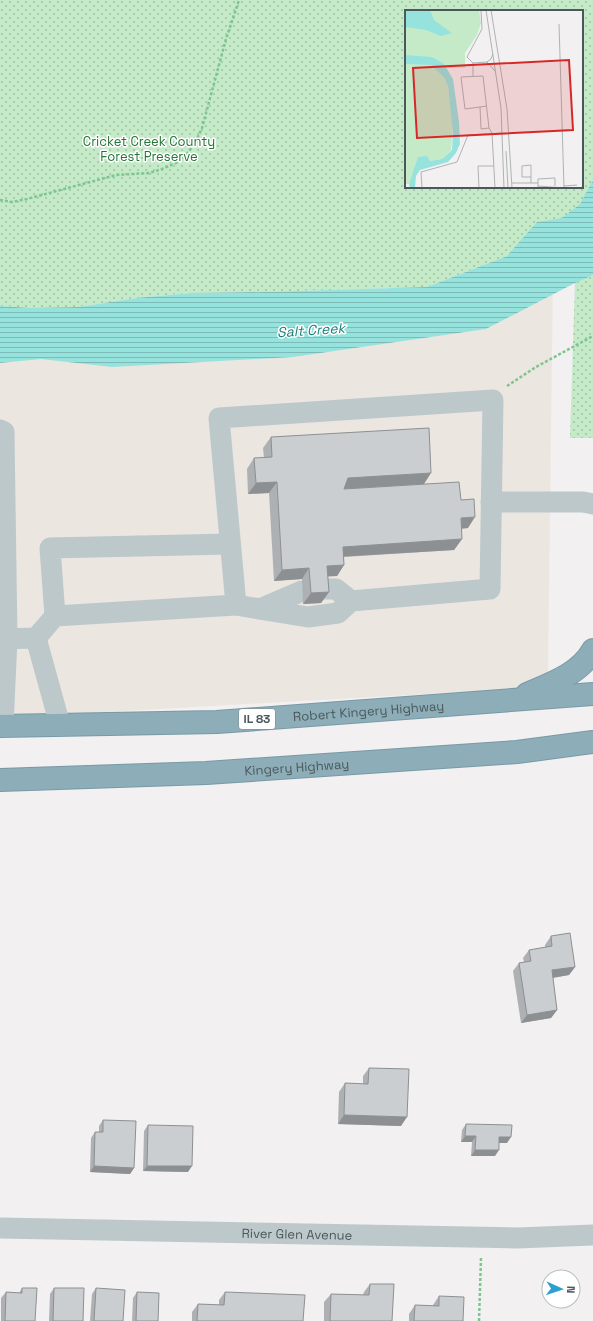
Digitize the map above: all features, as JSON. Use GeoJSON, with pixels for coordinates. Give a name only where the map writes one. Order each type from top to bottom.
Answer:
{"type":"FeatureCollection","features":[{"type":"Feature","properties":{"kind":"highway"},"geometry":{"type":"LineString","coordinates":[[512,700],[568,676],[590,655],[593,650]]}},
{"type":"Feature","properties":{"kind":"highway","name":"Robert Kingery Highway"},"geometry":{"type":"LineString","coordinates":[[1,726],[217,722],[593,694]]}},
{"type":"Feature","properties":{"kind":"highway","name":"Kingery Highway"},"geometry":{"type":"LineString","coordinates":[[0,780],[206,773],[517,752],[593,742]]}},
{"type":"Feature","properties":{"kind":"street"},"geometry":{"type":"LineString","coordinates":[[55,616],[236,605],[308,616],[338,613],[351,601],[490,589],[493,400],[219,418],[236,605]]}},
{"type":"Feature","properties":{"kind":"street"},"geometry":{"type":"LineString","coordinates":[[0,430],[4,432],[4,639],[1,726]]}},
{"type":"Feature","properties":{"kind":"street"},"geometry":{"type":"LineString","coordinates":[[491,502],[582,502],[593,504]]}},
{"type":"Feature","properties":{"kind":"street"},"geometry":{"type":"LineString","coordinates":[[4,639],[36,638],[55,616],[50,548],[230,544]]}},
{"type":"Feature","properties":{"kind":"street"},"geometry":{"type":"LineString","coordinates":[[260,609],[311,590],[336,589],[351,601]]}},
{"type":"Feature","properties":{"kind":"street"},"geometry":{"type":"LineString","coordinates":[[36,638],[60,725]]}},
{"type":"Feature","properties":{"kind":"street","name":"River Glen Avenue"},"geometry":{"type":"LineString","coordinates":[[0,1228],[482,1238],[593,1235]]}},
{"type":"Feature","properties":{"kind":"path"},"geometry":{"type":"LineString","coordinates":[[0,200],[12,202],[116,175],[156,171],[178,162],[186,155],[195,143],[202,128],[226,39],[239,0]]}},
{"type":"Feature","properties":{"kind":"path"},"geometry":{"type":"LineString","coordinates":[[502,389],[536,367],[593,336]]}},
{"type":"Feature","properties":{"kind":"path"},"geometry":{"type":"LineString","coordinates":[[479,1321],[482,1238]]}},
{"type":"Feature","properties":{"kind":"shaded area"},"geometry":{"type":"Polygon","coordinates":[[[553,274],[548,672],[514,689],[18,717],[0,716],[0,348],[553,274]]]}},
{"type":"Feature","properties":{"kind":"green space","name":"Cricket Creek County Forest Preserve"},"geometry":{"type":"Polygon","coordinates":[[[0,0],[593,0],[593,438],[570,438],[575,283],[507,256],[427,287],[191,293],[136,298],[79,307],[30,308],[0,306],[0,0]]]}},
{"type":"Feature","properties":{"kind":"water","name":"Salt Creek"},"geometry":{"type":"Polygon","coordinates":[[[593,180],[593,275],[486,329],[293,357],[112,367],[41,359],[0,363],[0,306],[30,308],[79,307],[136,298],[191,293],[427,287],[507,256],[537,222],[562,218],[580,204],[593,180]]]}},
{"type":"Feature","properties":{"kind":"building"},"geometry":{"type":"Polygon","coordinates":[[[429,428],[431,473],[348,478],[344,489],[459,482],[461,500],[474,499],[475,517],[461,518],[462,539],[343,547],[344,565],[327,566],[329,592],[311,593],[309,568],[282,570],[277,482],[256,483],[254,458],[272,457],[271,437],[429,428]]]}},
{"type":"Feature","properties":{"kind":"building"},"geometry":{"type":"Polygon","coordinates":[[[570,933],[575,967],[552,970],[557,1010],[527,1015],[519,963],[531,961],[529,950],[552,946],[551,936],[570,933]]]}},
{"type":"Feature","properties":{"kind":"building"},"geometry":{"type":"Polygon","coordinates":[[[369,1068],[409,1069],[407,1117],[344,1115],[345,1083],[368,1084],[369,1068]]]}},
{"type":"Feature","properties":{"kind":"building"},"geometry":{"type":"Polygon","coordinates":[[[103,1120],[136,1121],[134,1168],[94,1166],[95,1132],[103,1132],[103,1120]]]}},
{"type":"Feature","properties":{"kind":"building"},"geometry":{"type":"Polygon","coordinates":[[[466,1124],[512,1125],[511,1137],[499,1137],[499,1150],[475,1150],[476,1136],[465,1136],[466,1124]]]}},
{"type":"Feature","properties":{"kind":"building"},"geometry":{"type":"Polygon","coordinates":[[[148,1125],[193,1126],[192,1166],[147,1166],[148,1125]]]}},
{"type":"Feature","properties":{"kind":"building"},"geometry":{"type":"Polygon","coordinates":[[[370,1284],[394,1284],[392,1321],[330,1321],[331,1294],[369,1295],[370,1284]]]}},
{"type":"Feature","properties":{"kind":"building"},"geometry":{"type":"Polygon","coordinates":[[[22,1288],[37,1288],[35,1321],[5,1321],[6,1292],[22,1293],[22,1288]]]}},
{"type":"Feature","properties":{"kind":"building"},"geometry":{"type":"Polygon","coordinates":[[[54,1288],[84,1288],[83,1321],[53,1321],[54,1288]]]}},
{"type":"Feature","properties":{"kind":"building"},"geometry":{"type":"Polygon","coordinates":[[[96,1288],[125,1290],[123,1321],[94,1321],[96,1288]]]}},
{"type":"Feature","properties":{"kind":"building"},"geometry":{"type":"Polygon","coordinates":[[[137,1292],[159,1293],[158,1321],[136,1321],[137,1292]]]}},
{"type":"Feature","properties":{"kind":"building"},"geometry":{"type":"Polygon","coordinates":[[[225,1292],[305,1295],[303,1321],[197,1321],[198,1304],[224,1305],[225,1292]]]}},
{"type":"Feature","properties":{"kind":"building"},"geometry":{"type":"Polygon","coordinates":[[[439,1296],[464,1297],[463,1321],[414,1321],[415,1305],[439,1306],[439,1296]]]}}]}
